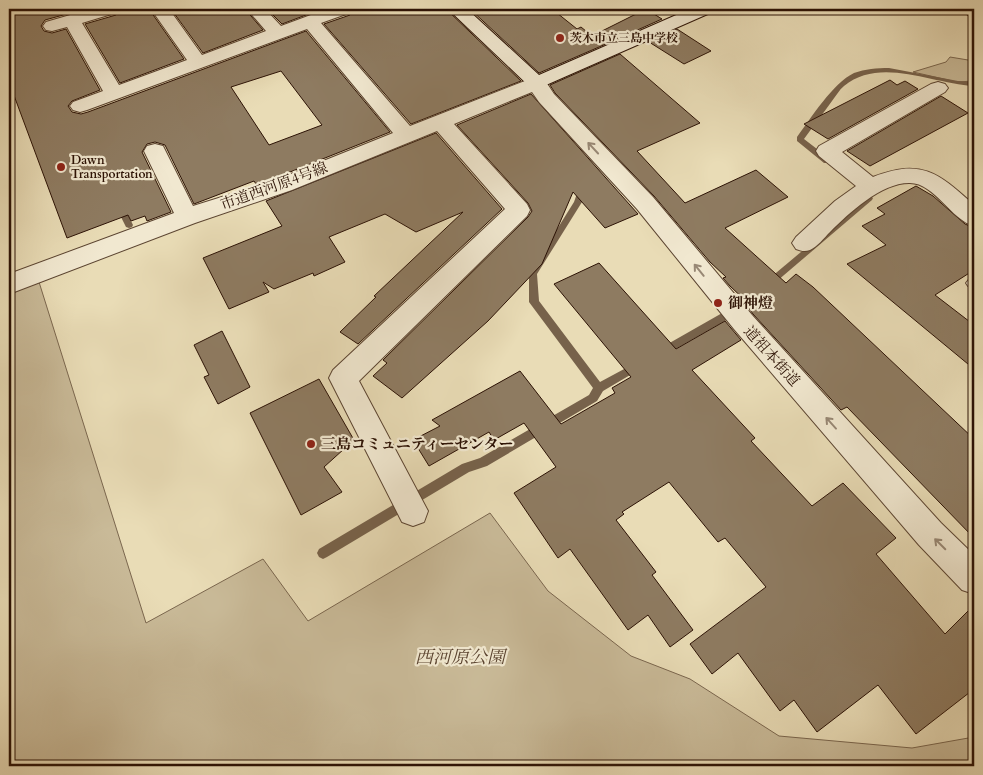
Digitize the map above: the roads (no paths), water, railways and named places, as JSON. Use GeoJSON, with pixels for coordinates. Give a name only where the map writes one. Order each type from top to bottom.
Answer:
{"type":"FeatureCollection","features":[{"type":"Feature","properties":{"kind":"street"},"geometry":{"type":"LineString","coordinates":[[52,26],[109,9]]}},
{"type":"Feature","properties":{"kind":"street"},"geometry":{"type":"LineString","coordinates":[[160,9],[198,63]]}},
{"type":"Feature","properties":{"kind":"street"},"geometry":{"type":"LineString","coordinates":[[256,9],[278,33]]}},
{"type":"Feature","properties":{"kind":"street"},"geometry":{"type":"LineString","coordinates":[[80,106],[343,9]]}},
{"type":"Feature","properties":{"kind":"street","name":"道祖本街道"},"geometry":{"type":"LineString","coordinates":[[457,9],[537,83],[546,98],[645,203],[736,315],[930,534],[974,578]]}},
{"type":"Feature","properties":{"kind":"street","name":"市道西河原4号線"},"geometry":{"type":"LineString","coordinates":[[9,284],[188,217],[284,185],[537,83],[704,9]]}},
{"type":"Feature","properties":{"kind":"street"},"geometry":{"type":"LineString","coordinates":[[72,20],[114,94]]}},
{"type":"Feature","properties":{"kind":"street"},"geometry":{"type":"LineString","coordinates":[[310,21],[406,136]]}},
{"type":"Feature","properties":{"kind":"street"},"geometry":{"type":"LineString","coordinates":[[872,188],[827,151],[938,88]]}},
{"type":"Feature","properties":{"kind":"street"},"geometry":{"type":"LineString","coordinates":[[413,511],[343,378],[519,210],[440,122]]}},
{"type":"Feature","properties":{"kind":"street"},"geometry":{"type":"LineString","coordinates":[[155,151],[188,217]]}},
{"type":"Feature","properties":{"kind":"street"},"geometry":{"type":"LineString","coordinates":[[804,243],[832,214],[854,197],[898,175],[909,174],[926,179],[974,218]]}},
{"type":"Feature","properties":{"kind":"waterway"},"geometry":{"type":"LineString","coordinates":[[827,161],[800,139],[839,87],[857,75],[889,70],[958,83],[974,84]]}},
{"type":"Feature","properties":{"kind":"waterway"},"geometry":{"type":"LineString","coordinates":[[583,187],[578,202],[533,274],[534,302],[599,388]]}},
{"type":"Feature","properties":{"kind":"waterway"},"geometry":{"type":"LineString","coordinates":[[767,285],[869,198]]}},
{"type":"Feature","properties":{"kind":"waterway"},"geometry":{"type":"LineString","coordinates":[[119,205],[129,225]]}},
{"type":"Feature","properties":{"kind":"waterway"},"geometry":{"type":"LineString","coordinates":[[662,352],[741,307],[756,294]]}},
{"type":"Feature","properties":{"kind":"waterway"},"geometry":{"type":"LineString","coordinates":[[599,388],[639,365]]}},
{"type":"Feature","properties":{"kind":"waterway"},"geometry":{"type":"LineString","coordinates":[[323,553],[466,468],[483,462],[593,398],[599,388]]}},
{"type":"Feature","properties":{"kind":"place","name":"茨木市立三島中学校"},"geometry":{"type":"Point","coordinates":[560,38]}},
{"type":"Feature","properties":{"kind":"place","name":"Dawn Transportation"},"geometry":{"type":"Point","coordinates":[61,167]}},
{"type":"Feature","properties":{"kind":"place","name":"御神燈"},"geometry":{"type":"Point","coordinates":[718,303]}},
{"type":"Feature","properties":{"kind":"place","name":"三島コミュニティーセンター"},"geometry":{"type":"Point","coordinates":[311,444]}},
{"type":"Feature","properties":{"kind":"park label","name":"西河原公園"},"geometry":{"type":"Point","coordinates":[460,657]}}]}
